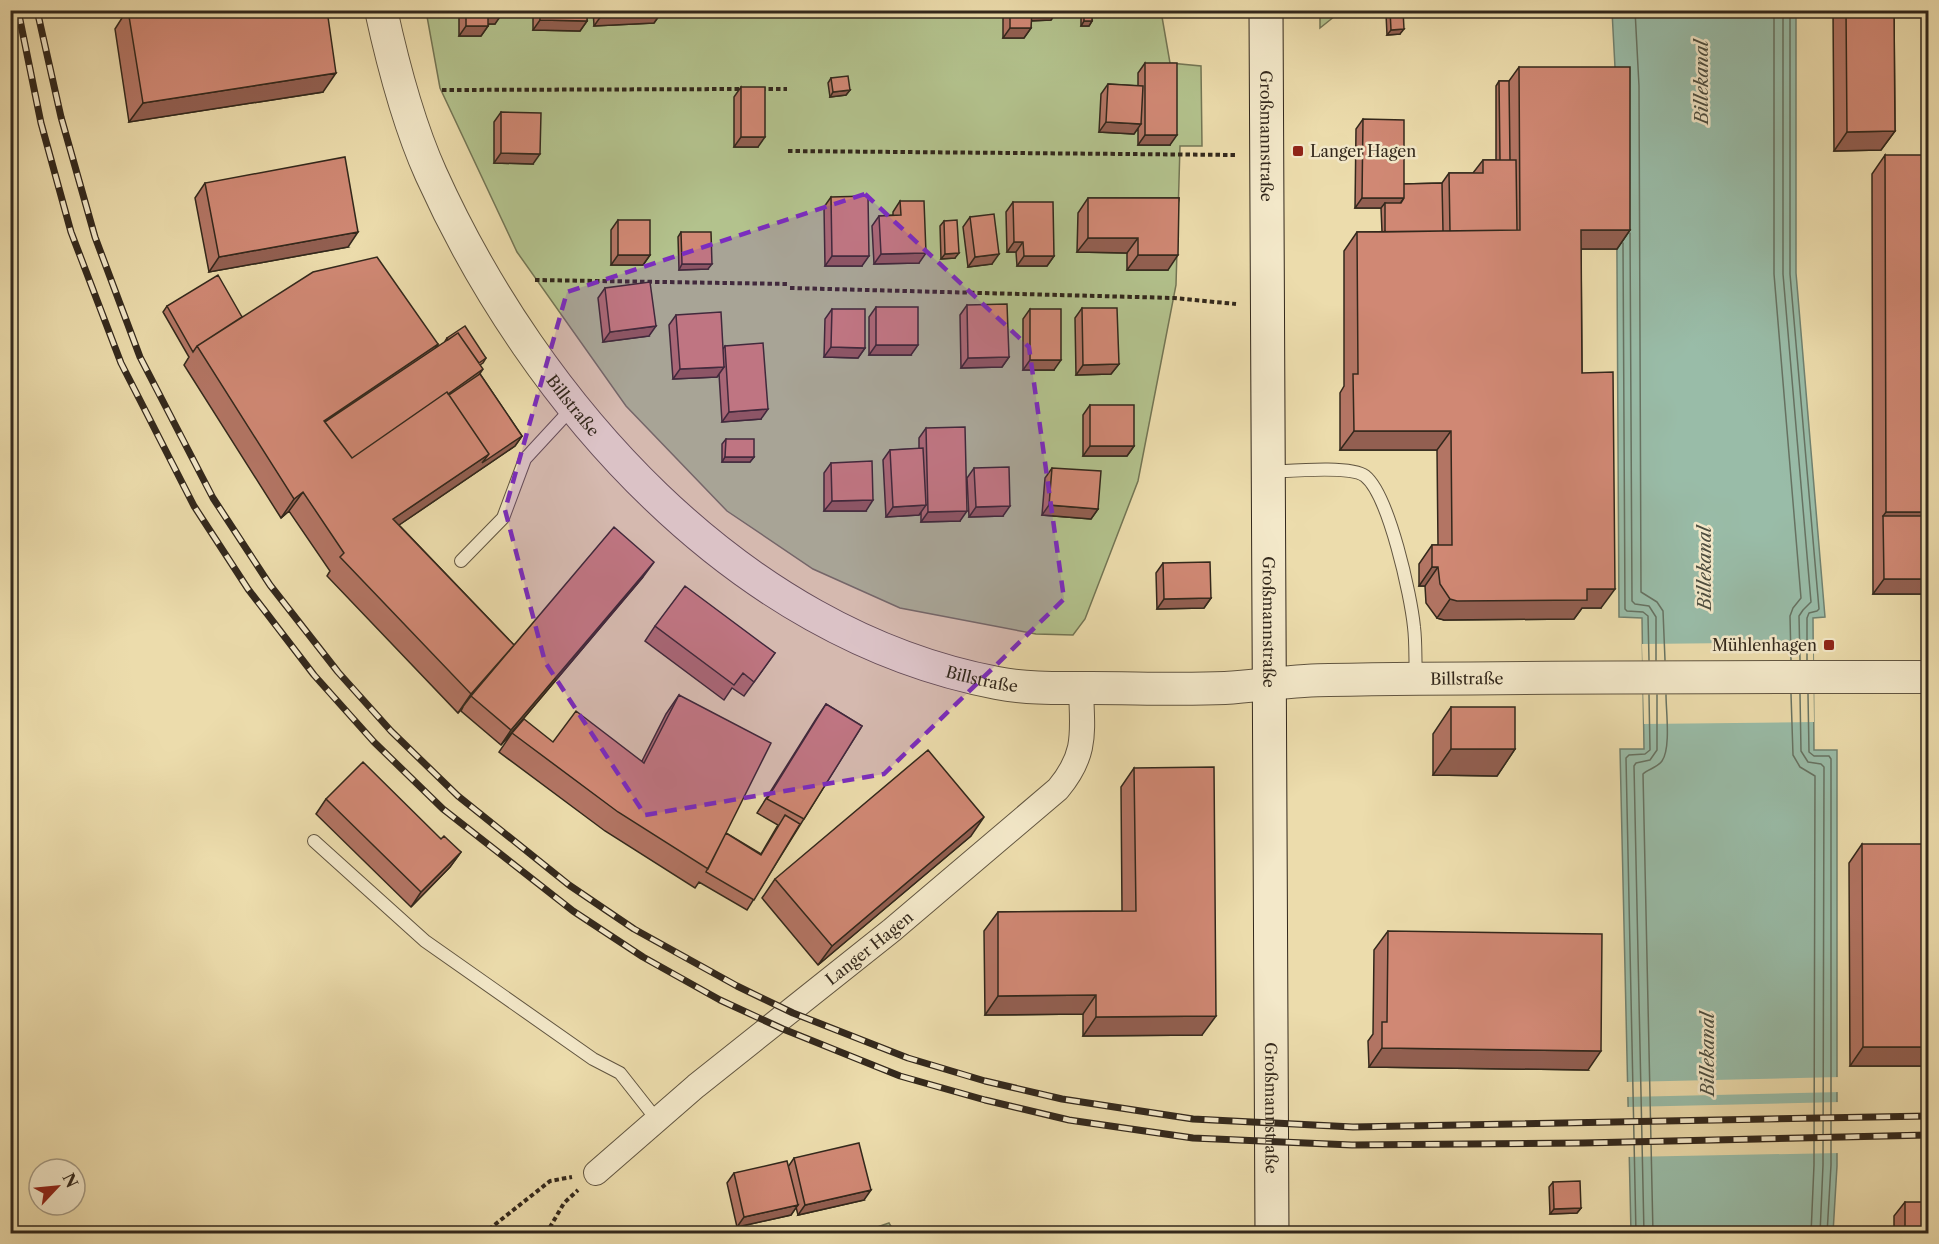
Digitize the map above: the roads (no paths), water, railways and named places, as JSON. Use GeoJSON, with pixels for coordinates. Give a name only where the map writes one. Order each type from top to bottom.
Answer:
{"type":"FeatureCollection","features":[{"type":"Feature","properties":{"kind":"main road","name":"Großmannstraße"},"geometry":{"type":"LineString","coordinates":[[1266,10],[1272,1233]]}},
{"type":"Feature","properties":{"kind":"street","name":"Billstraße"},"geometry":{"type":"LineString","coordinates":[[381,10],[408,113],[435,182],[483,276],[556,386],[633,474],[698,536],[789,602],[832,626],[889,653],[952,673],[999,684],[1034,688],[1220,688],[1325,680],[1929,677]]}},
{"type":"Feature","properties":{"kind":"street","name":"Langer Hagen"},"geometry":{"type":"LineString","coordinates":[[596,1173],[696,1086],[892,930],[1058,789],[1068,778],[1078,759],[1082,744],[1081,688]]}},
{"type":"Feature","properties":{"kind":"lane"},"geometry":{"type":"LineString","coordinates":[[461,561],[503,518],[525,459],[574,406]]}},
{"type":"Feature","properties":{"kind":"lane"},"geometry":{"type":"LineString","coordinates":[[1269,472],[1350,470],[1365,476],[1382,500],[1399,553],[1414,628],[1416,679]]}},
{"type":"Feature","properties":{"kind":"lane"},"geometry":{"type":"LineString","coordinates":[[314,841],[425,941],[593,1059],[620,1073],[657,1120]]}},
{"type":"Feature","properties":{"kind":"water","name":"Billekanal"},"geometry":{"type":"Polygon","coordinates":[[[1612,11],[1796,11],[1796,273],[1825,617],[1813,618],[1814,750],[1837,750],[1837,1166],[1833,1233],[1631,1233],[1620,749],[1644,749],[1642,618],[1619,617],[1616,86],[1612,11]]]}},
{"type":"Feature","properties":{"kind":"railway"},"geometry":{"type":"LineString","coordinates":[[18,10],[41,123],[71,232],[121,363],[194,506],[248,589],[314,675],[374,742],[443,809],[573,911],[643,957],[720,1000],[783,1029],[900,1076],[985,1100],[1069,1120],[1193,1138],[1352,1145],[1583,1143],[1928,1135]]}},
{"type":"Feature","properties":{"kind":"railway"},"geometry":{"type":"LineString","coordinates":[[37,10],[61,117],[95,237],[140,357],[213,498],[270,585],[338,672],[391,731],[458,796],[569,885],[634,929],[737,986],[793,1013],[908,1058],[985,1081],[1062,1099],[1193,1119],[1353,1127],[1928,1116]]}},
{"type":"Feature","properties":{"kind":"place","name":"Langer Hagen"},"geometry":{"type":"Point","coordinates":[1298,151]}},
{"type":"Feature","properties":{"kind":"place","name":"Mühlenhagen"},"geometry":{"type":"Point","coordinates":[1829,645]}}]}
